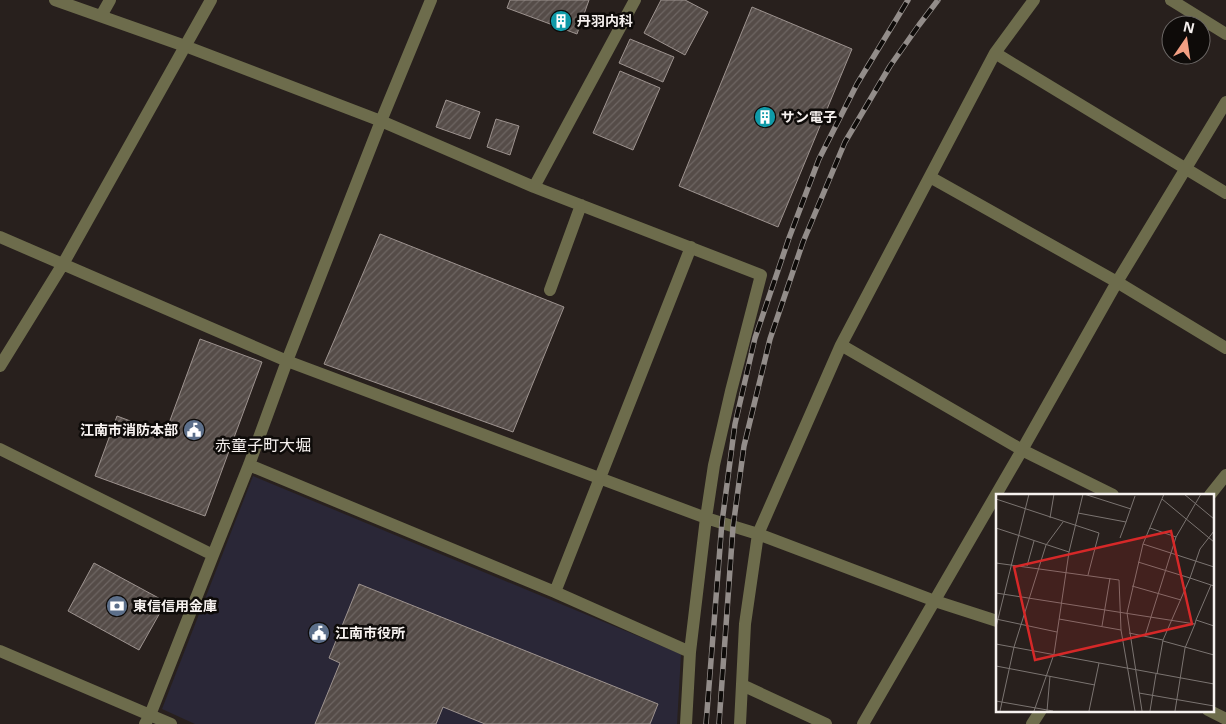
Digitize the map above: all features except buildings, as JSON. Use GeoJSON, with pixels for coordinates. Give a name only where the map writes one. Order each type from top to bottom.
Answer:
{"type":"FeatureCollection","features":[{"type":"Feature","properties":{"kind":"street"},"geometry":{"type":"LineString","coordinates":[[55,0],[185,46],[381,121],[534,187],[761,275],[714,465],[690,652],[686,724]]}},
{"type":"Feature","properties":{"kind":"street"},"geometry":{"type":"LineString","coordinates":[[101,16],[110,0]]}},
{"type":"Feature","properties":{"kind":"street"},"geometry":{"type":"LineString","coordinates":[[0,366],[62,264],[211,0]]}},
{"type":"Feature","properties":{"kind":"street"},"geometry":{"type":"LineString","coordinates":[[148,720],[250,465],[287,361],[381,121],[431,0]]}},
{"type":"Feature","properties":{"kind":"street"},"geometry":{"type":"LineString","coordinates":[[534,187],[635,0]]}},
{"type":"Feature","properties":{"kind":"street"},"geometry":{"type":"LineString","coordinates":[[740,724],[745,624],[758,534],[841,345],[995,53],[1034,0]]}},
{"type":"Feature","properties":{"kind":"street"},"geometry":{"type":"LineString","coordinates":[[1171,0],[1226,34]]}},
{"type":"Feature","properties":{"kind":"street"},"geometry":{"type":"LineString","coordinates":[[995,53],[1226,194]]}},
{"type":"Feature","properties":{"kind":"street"},"geometry":{"type":"LineString","coordinates":[[996,494],[1116,282],[1226,102]]}},
{"type":"Feature","properties":{"kind":"street"},"geometry":{"type":"LineString","coordinates":[[930,177],[1116,282],[1226,348]]}},
{"type":"Feature","properties":{"kind":"street"},"geometry":{"type":"LineString","coordinates":[[550,290],[581,205]]}},
{"type":"Feature","properties":{"kind":"street"},"geometry":{"type":"LineString","coordinates":[[0,237],[287,361],[599,479],[706,518],[758,534],[934,601],[996,621]]}},
{"type":"Feature","properties":{"kind":"street"},"geometry":{"type":"LineString","coordinates":[[555,592],[691,248]]}},
{"type":"Feature","properties":{"kind":"street"},"geometry":{"type":"LineString","coordinates":[[841,345],[1022,450],[1111,494]]}},
{"type":"Feature","properties":{"kind":"street"},"geometry":{"type":"LineString","coordinates":[[0,449],[213,555]]}},
{"type":"Feature","properties":{"kind":"street"},"geometry":{"type":"LineString","coordinates":[[250,465],[555,592],[690,652]]}},
{"type":"Feature","properties":{"kind":"street"},"geometry":{"type":"LineString","coordinates":[[1211,494],[1226,475]]}},
{"type":"Feature","properties":{"kind":"street"},"geometry":{"type":"LineString","coordinates":[[863,724],[996,495]]}},
{"type":"Feature","properties":{"kind":"street"},"geometry":{"type":"LineString","coordinates":[[0,651],[148,720],[171,724]]}},
{"type":"Feature","properties":{"kind":"street"},"geometry":{"type":"LineString","coordinates":[[742,685],[826,724]]}},
{"type":"Feature","properties":{"kind":"street"},"geometry":{"type":"LineString","coordinates":[[1032,724],[1040,712]]}},
{"type":"Feature","properties":{"kind":"street"},"geometry":{"type":"LineString","coordinates":[[1212,712],[1226,719]]}},
{"type":"Feature","properties":{"kind":"shaded area"},"geometry":{"type":"Polygon","coordinates":[[[253,476],[681,654],[677,724],[195,724],[162,709],[253,476]]]}},
{"type":"Feature","properties":{"kind":"railway"},"geometry":{"type":"LineString","coordinates":[[706,724],[722,522],[735,424],[755,338],[789,238],[819,159],[857,84],[908,0]]}},
{"type":"Feature","properties":{"kind":"railway"},"geometry":{"type":"LineString","coordinates":[[719,724],[733,527],[744,446],[770,339],[803,242],[845,142],[890,66],[938,0]]}},
{"type":"Feature","properties":{"kind":"place","name":"丹羽内科"},"geometry":{"type":"Point","coordinates":[561,21]}},
{"type":"Feature","properties":{"kind":"place","name":"サン電子"},"geometry":{"type":"Point","coordinates":[765,117]}},
{"type":"Feature","properties":{"kind":"place","name":"江南市消防本部"},"geometry":{"type":"Point","coordinates":[194,430]}},
{"type":"Feature","properties":{"kind":"place","name":"東信信用金庫"},"geometry":{"type":"Point","coordinates":[117,606]}},
{"type":"Feature","properties":{"kind":"place","name":"江南市役所"},"geometry":{"type":"Point","coordinates":[319,633]}},
{"type":"Feature","properties":{"kind":"district","name":"赤童子町大堀"},"geometry":{"type":"Point","coordinates":[263,445]}}]}
